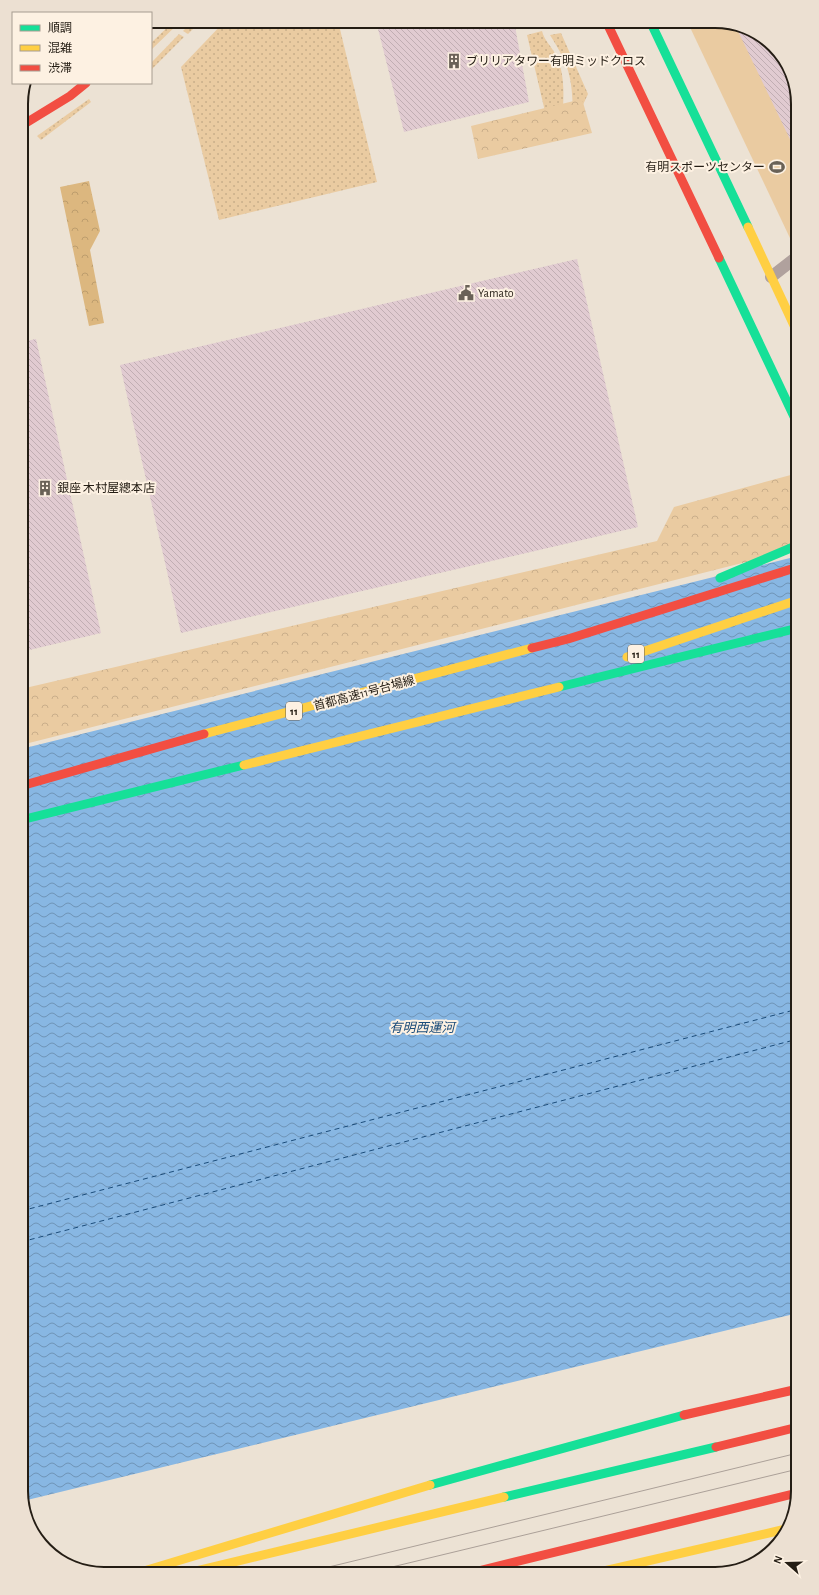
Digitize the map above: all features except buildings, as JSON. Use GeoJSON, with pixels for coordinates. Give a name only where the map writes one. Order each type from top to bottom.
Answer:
{"type":"FeatureCollection","features":[{"type":"Feature","properties":{"kind":"main road"},"geometry":{"type":"LineString","coordinates":[[609,28],[791,410]]}},
{"type":"Feature","properties":{"kind":"main road"},"geometry":{"type":"LineString","coordinates":[[653,28],[791,319]]}},
{"type":"Feature","properties":{"kind":"main road"},"geometry":{"type":"LineString","coordinates":[[28,122],[70,96],[85,84]]}},
{"type":"Feature","properties":{"kind":"main road"},"geometry":{"type":"LineString","coordinates":[[709,583],[791,548]]}},
{"type":"Feature","properties":{"kind":"main road","name":"11"},"geometry":{"type":"LineString","coordinates":[[568,639],[791,569]]}},
{"type":"Feature","properties":{"kind":"main road","name":"11"},"geometry":{"type":"LineString","coordinates":[[568,639],[687,591]]}},
{"type":"Feature","properties":{"kind":"main road","name":"11"},"geometry":{"type":"LineString","coordinates":[[617,660],[791,602]]}},
{"type":"Feature","properties":{"kind":"main road","name":"11"},"geometry":{"type":"LineString","coordinates":[[28,818],[791,630]]}},
{"type":"Feature","properties":{"kind":"main road","name":"首都高速11号台場線"},"geometry":{"type":"LineString","coordinates":[[28,784],[227,728],[568,639]]}},
{"type":"Feature","properties":{"kind":"main road","name":"11"},"geometry":{"type":"LineString","coordinates":[[474,707],[587,670]]}},
{"type":"Feature","properties":{"kind":"main road"},"geometry":{"type":"LineString","coordinates":[[157,1567],[464,1475],[661,1420],[791,1391]]}},
{"type":"Feature","properties":{"kind":"main road"},"geometry":{"type":"LineString","coordinates":[[214,1567],[791,1429]]}},
{"type":"Feature","properties":{"kind":"main road"},"geometry":{"type":"LineString","coordinates":[[614,1548],[791,1496]]}},
{"type":"Feature","properties":{"kind":"main road"},"geometry":{"type":"LineString","coordinates":[[495,1567],[791,1496]]}},
{"type":"Feature","properties":{"kind":"main road"},"geometry":{"type":"LineString","coordinates":[[621,1567],[779,1531]]}},
{"type":"Feature","properties":{"kind":"lane"},"geometry":{"type":"LineString","coordinates":[[771,277],[791,261]]}},
{"type":"Feature","properties":{"kind":"green space"},"geometry":{"type":"Polygon","coordinates":[[[167,28],[174,28],[152,49],[152,42],[167,28]]]}},
{"type":"Feature","properties":{"kind":"green space"},"geometry":{"type":"Polygon","coordinates":[[[186,28],[194,28],[188,34],[183,31],[186,28]]]}},
{"type":"Feature","properties":{"kind":"green space"},"geometry":{"type":"Polygon","coordinates":[[[218,28],[340,28],[377,182],[219,220],[181,67],[218,28]]]}},
{"type":"Feature","properties":{"kind":"green space","name":"有明スポーツセンター"},"geometry":{"type":"Polygon","coordinates":[[[690,28],[720,28],[739,32],[757,41],[769,50],[781,66],[790,89],[791,104],[791,240],[690,28]]]}},
{"type":"Feature","properties":{"kind":"green space"},"geometry":{"type":"Polygon","coordinates":[[[542,31],[544,37],[559,61],[563,88],[563,108],[547,120],[527,35],[542,31]]]}},
{"type":"Feature","properties":{"kind":"green space"},"geometry":{"type":"Polygon","coordinates":[[[561,33],[588,94],[581,109],[573,112],[572,89],[568,71],[550,35],[561,33]]]}},
{"type":"Feature","properties":{"kind":"green space"},"geometry":{"type":"Polygon","coordinates":[[[179,34],[184,37],[152,69],[152,62],[179,34]]]}},
{"type":"Feature","properties":{"kind":"green space"},"geometry":{"type":"Polygon","coordinates":[[[89,99],[91,102],[41,140],[37,136],[89,99]]]}},
{"type":"Feature","properties":{"kind":"green space"},"geometry":{"type":"Polygon","coordinates":[[[582,99],[592,133],[478,159],[471,126],[582,99]]]}},
{"type":"Feature","properties":{"kind":"green space"},"geometry":{"type":"Polygon","coordinates":[[[89,181],[100,231],[90,250],[104,323],[89,326],[60,187],[89,181]]]}},
{"type":"Feature","properties":{"kind":"green space"},"geometry":{"type":"Polygon","coordinates":[[[791,475],[791,551],[28,743],[28,687],[657,541],[674,507],[791,475]]]}},
{"type":"Feature","properties":{"kind":"water","name":"有明西運河"},"geometry":{"type":"Polygon","coordinates":[[[791,558],[791,1315],[29,1500],[28,747],[791,558]]]}},
{"type":"Feature","properties":{"kind":"ferry route"},"geometry":{"type":"LineString","coordinates":[[28,1209],[791,1011]]}},
{"type":"Feature","properties":{"kind":"ferry route"},"geometry":{"type":"LineString","coordinates":[[28,1240],[791,1041]]}},
{"type":"Feature","properties":{"kind":"tram line"},"geometry":{"type":"LineString","coordinates":[[329,1567],[791,1455]]}},
{"type":"Feature","properties":{"kind":"tram line"},"geometry":{"type":"LineString","coordinates":[[392,1567],[791,1471]]}},
{"type":"Feature","properties":{"kind":"traffic: fast"},"geometry":{"type":"LineString","coordinates":[[653,28],[748,227]]}},
{"type":"Feature","properties":{"kind":"traffic: fast"},"geometry":{"type":"LineString","coordinates":[[719,258],[791,410]]}},
{"type":"Feature","properties":{"kind":"traffic: fast"},"geometry":{"type":"LineString","coordinates":[[720,578],[791,548]]}},
{"type":"Feature","properties":{"kind":"traffic: fast"},"geometry":{"type":"LineString","coordinates":[[559,687],[791,630]]}},
{"type":"Feature","properties":{"kind":"traffic: fast"},"geometry":{"type":"LineString","coordinates":[[28,818],[244,765]]}},
{"type":"Feature","properties":{"kind":"traffic: fast"},"geometry":{"type":"LineString","coordinates":[[430,1485],[684,1415]]}},
{"type":"Feature","properties":{"kind":"traffic: fast"},"geometry":{"type":"LineString","coordinates":[[504,1497],[716,1447]]}},
{"type":"Feature","properties":{"kind":"traffic: slow"},"geometry":{"type":"LineString","coordinates":[[748,227],[791,319]]}},
{"type":"Feature","properties":{"kind":"traffic: slow"},"geometry":{"type":"LineString","coordinates":[[627,657],[791,602]]}},
{"type":"Feature","properties":{"kind":"traffic: slow"},"geometry":{"type":"LineString","coordinates":[[204,734],[532,648]]}},
{"type":"Feature","properties":{"kind":"traffic: slow"},"geometry":{"type":"LineString","coordinates":[[244,765],[559,687]]}},
{"type":"Feature","properties":{"kind":"traffic: slow"},"geometry":{"type":"LineString","coordinates":[[157,1567],[430,1485]]}},
{"type":"Feature","properties":{"kind":"traffic: slow"},"geometry":{"type":"LineString","coordinates":[[213,1567],[504,1497]]}},
{"type":"Feature","properties":{"kind":"traffic: slow"},"geometry":{"type":"LineString","coordinates":[[621,1567],[779,1531]]}},
{"type":"Feature","properties":{"kind":"traffic: jam"},"geometry":{"type":"LineString","coordinates":[[609,28],[719,258]]}},
{"type":"Feature","properties":{"kind":"traffic: jam"},"geometry":{"type":"LineString","coordinates":[[28,122],[70,96],[85,84]]}},
{"type":"Feature","properties":{"kind":"traffic: jam"},"geometry":{"type":"LineString","coordinates":[[532,648],[568,639],[791,569]]}},
{"type":"Feature","properties":{"kind":"traffic: jam"},"geometry":{"type":"LineString","coordinates":[[28,784],[204,734]]}},
{"type":"Feature","properties":{"kind":"traffic: jam"},"geometry":{"type":"LineString","coordinates":[[684,1415],[791,1391]]}},
{"type":"Feature","properties":{"kind":"traffic: jam"},"geometry":{"type":"LineString","coordinates":[[716,1447],[791,1429]]}},
{"type":"Feature","properties":{"kind":"traffic: jam"},"geometry":{"type":"LineString","coordinates":[[495,1567],[791,1495]]}},
{"type":"Feature","properties":{"kind":"place","name":"ブリリアタワー有明ミッドクロス"},"geometry":{"type":"Point","coordinates":[454,61]}},
{"type":"Feature","properties":{"kind":"place","name":"有明スポーツセンター"},"geometry":{"type":"Point","coordinates":[777,167]}},
{"type":"Feature","properties":{"kind":"place","name":"Yamato"},"geometry":{"type":"Point","coordinates":[466,293]}},
{"type":"Feature","properties":{"kind":"place","name":"銀座 木村屋總本店"},"geometry":{"type":"Point","coordinates":[45,488]}}]}
